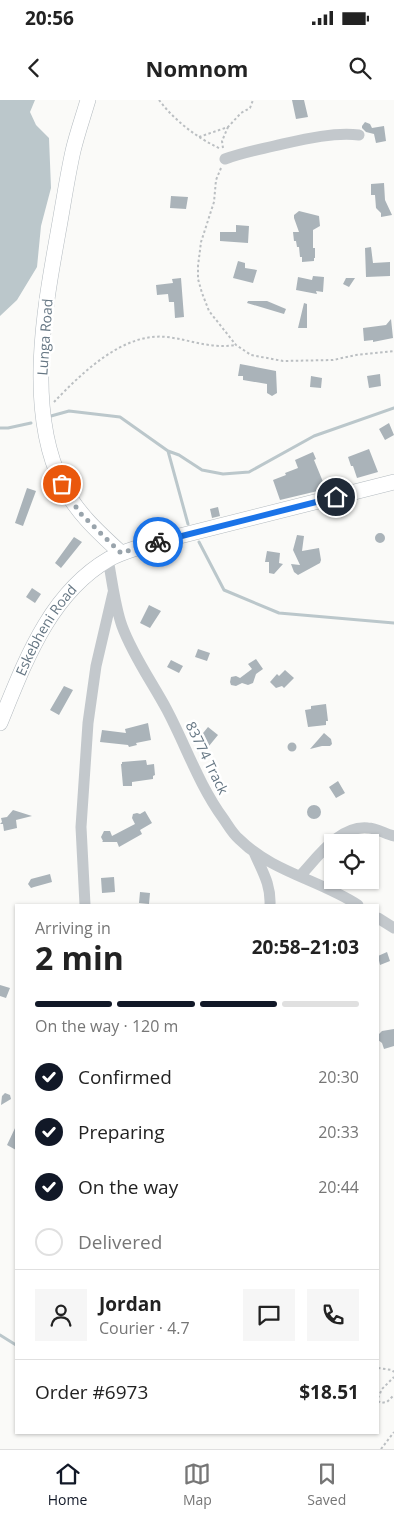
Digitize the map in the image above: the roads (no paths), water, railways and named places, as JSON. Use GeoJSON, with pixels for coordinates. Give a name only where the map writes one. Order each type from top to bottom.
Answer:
{"type":"FeatureCollection","features":[{"type":"Feature","properties":{"kind":"street","name":"Lunga Road"},"geometry":{"type":"LineString","coordinates":[[88,100],[73,151],[48,288],[40,358],[46,430],[62,484],[79,512],[114,556]]}},
{"type":"Feature","properties":{"kind":"street"},"geometry":{"type":"LineString","coordinates":[[225,158],[308,139],[346,133],[359,135]]}},
{"type":"Feature","properties":{"kind":"street","name":"Eskebheni Road"},"geometry":{"type":"LineString","coordinates":[[0,723],[19,675],[46,624],[68,591],[89,572],[114,556],[148,544],[394,482]]}},
{"type":"Feature","properties":{"kind":"street","name":"83774 Track"},"geometry":{"type":"LineString","coordinates":[[114,556],[114,588],[121,624],[130,646],[167,711],[213,804],[238,839],[254,852],[287,872],[334,891],[356,904]]}},
{"type":"Feature","properties":{"kind":"street"},"geometry":{"type":"LineString","coordinates":[[85,904],[81,827],[88,723],[96,666],[114,588]]}},
{"type":"Feature","properties":{"kind":"street"},"geometry":{"type":"LineString","coordinates":[[300,876],[337,838],[347,832],[357,828],[367,828],[394,836]]}},
{"type":"Feature","properties":{"kind":"street"},"geometry":{"type":"LineString","coordinates":[[254,852],[268,883],[270,904]]}},
{"type":"Feature","properties":{"kind":"street"},"geometry":{"type":"LineString","coordinates":[[379,919],[394,928]]}},
{"type":"Feature","properties":{"kind":"waterway"},"geometry":{"type":"LineString","coordinates":[[168,451],[179,455],[202,470],[223,474],[249,472],[314,436],[394,408]]}},
{"type":"Feature","properties":{"kind":"waterway"},"geometry":{"type":"LineString","coordinates":[[51,416],[69,411],[120,417],[168,451],[188,524]]}},
{"type":"Feature","properties":{"kind":"waterway"},"geometry":{"type":"LineString","coordinates":[[0,428],[31,423]]}},
{"type":"Feature","properties":{"kind":"waterway"},"geometry":{"type":"LineString","coordinates":[[199,542],[224,590],[279,613],[394,623]]}},
{"type":"Feature","properties":{"kind":"waterway"},"geometry":{"type":"LineString","coordinates":[[0,1335],[15,1344]]}}]}
